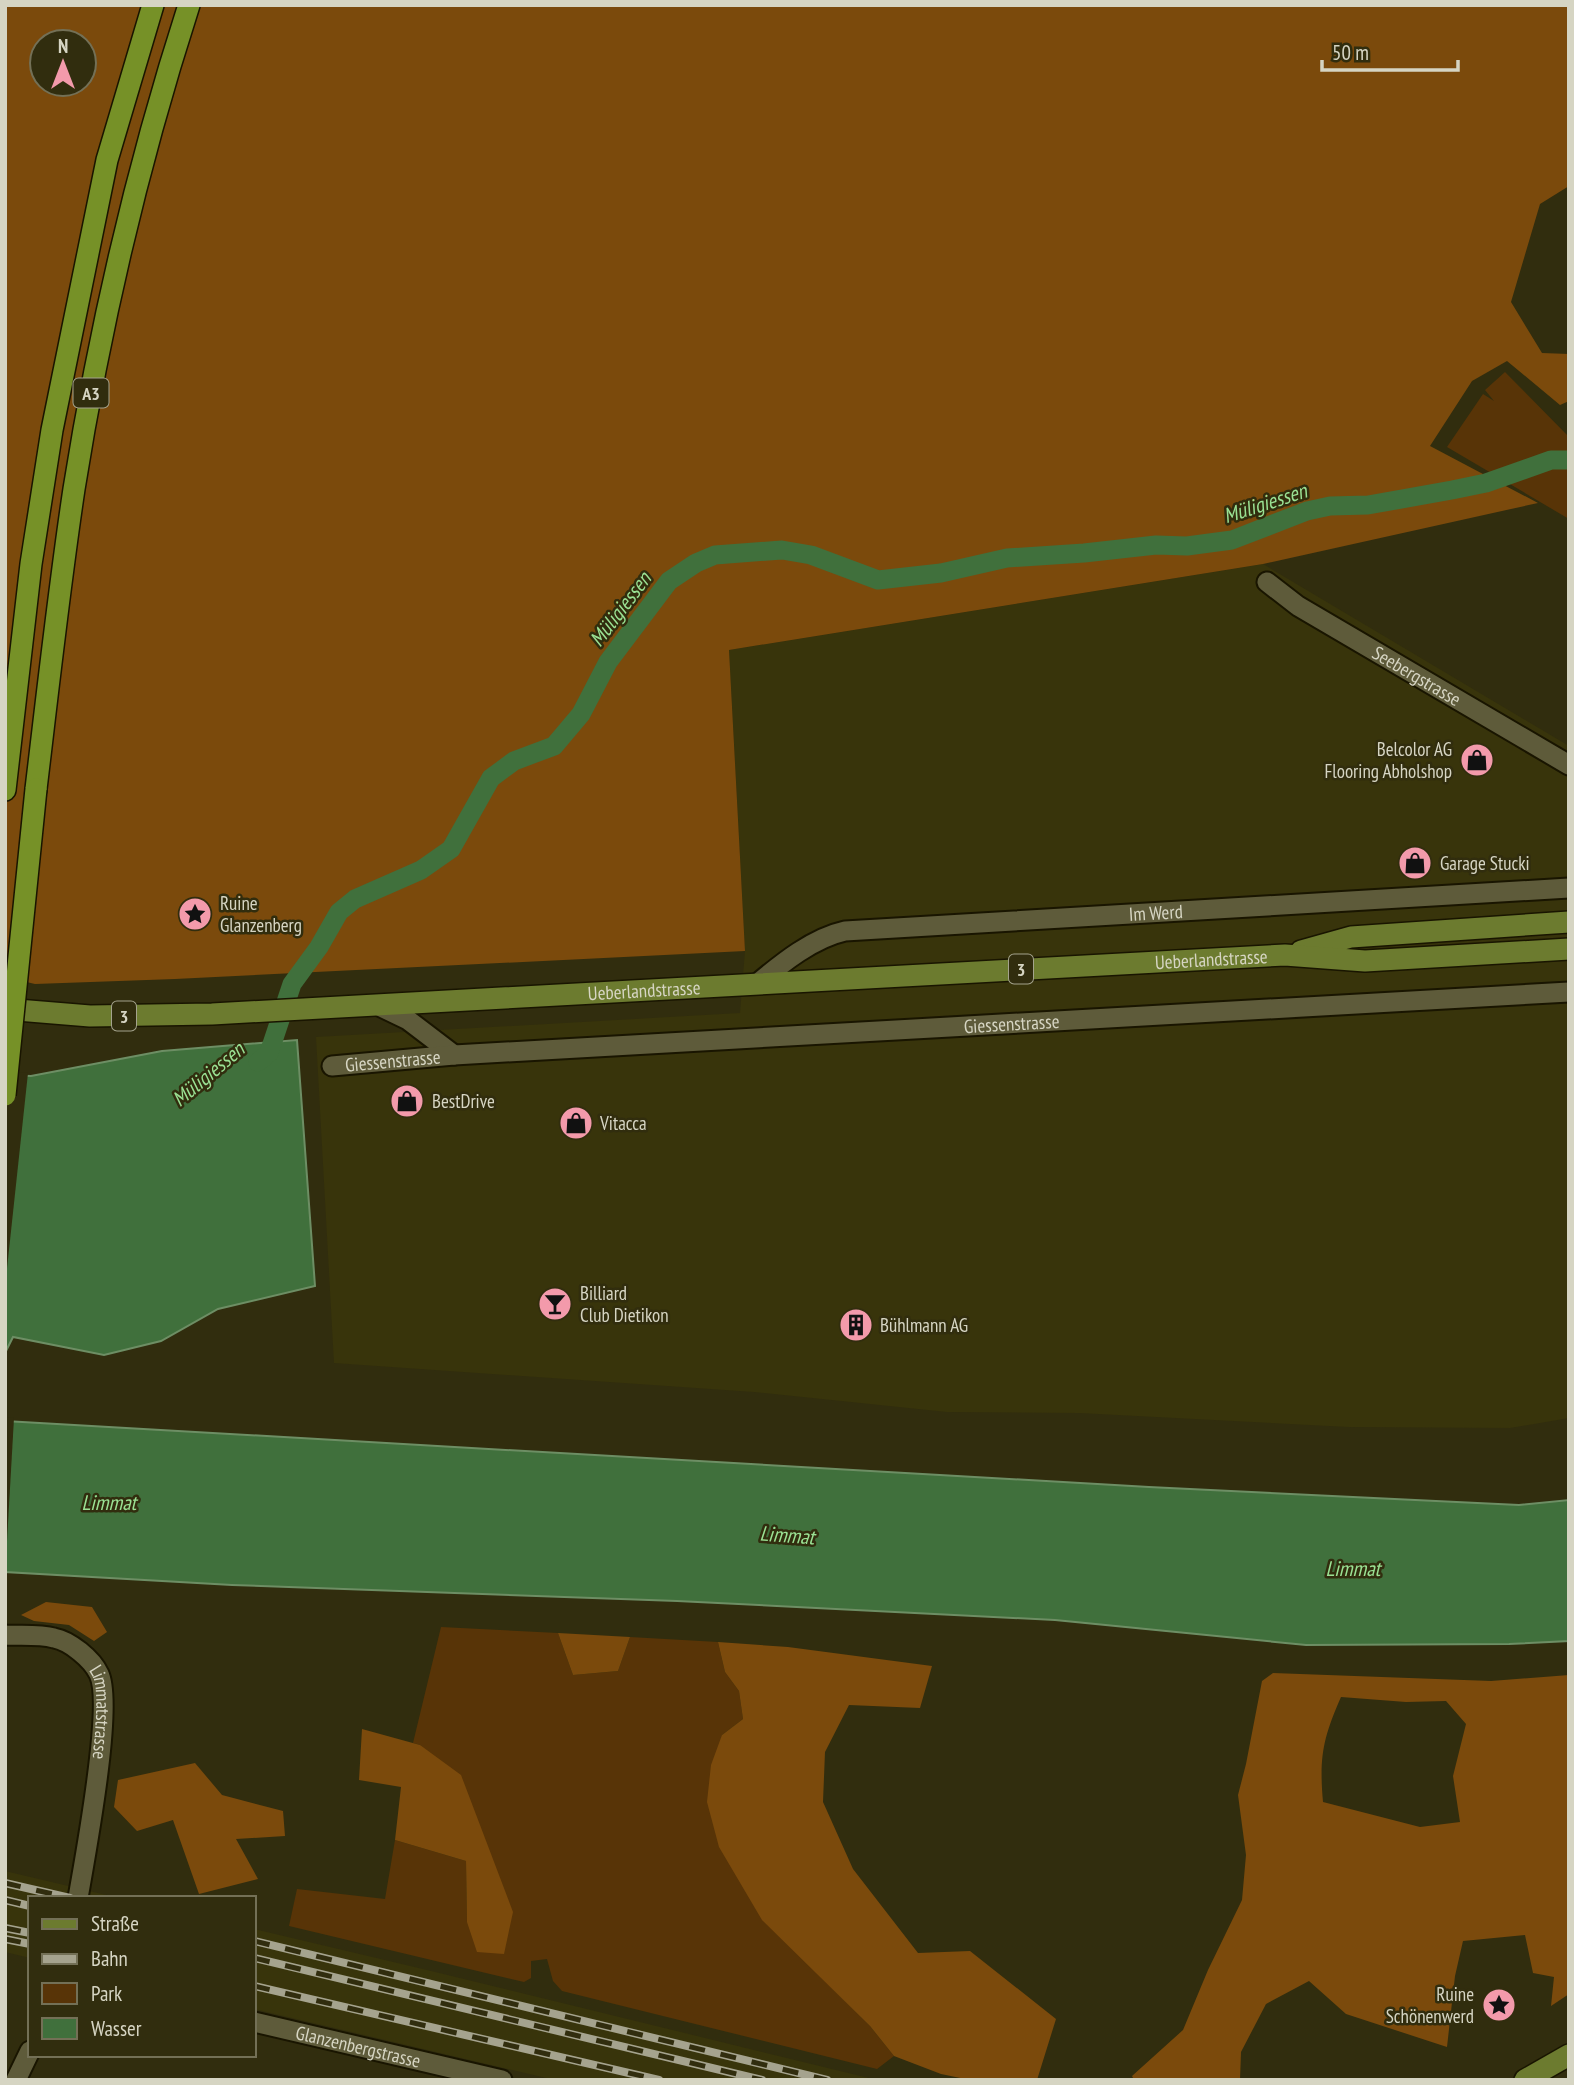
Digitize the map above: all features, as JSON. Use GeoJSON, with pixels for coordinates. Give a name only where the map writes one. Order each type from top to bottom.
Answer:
{"type":"FeatureCollection","features":[{"type":"Feature","properties":{"kind":"highway","name":"A3"},"geometry":{"type":"LineString","coordinates":[[6,788],[31,564],[52,430],[107,160],[153,5]]}},
{"type":"Feature","properties":{"kind":"highway","name":"A3"},"geometry":{"type":"LineString","coordinates":[[5,1095],[60,583],[92,389],[134,197],[189,5]]}},
{"type":"Feature","properties":{"kind":"main road","name":"Ueberlandstrasse"},"geometry":{"type":"LineString","coordinates":[[1285,955],[1351,937],[1569,922]]}},
{"type":"Feature","properties":{"kind":"main road","name":"Ueberlandstrasse"},"geometry":{"type":"LineString","coordinates":[[5,1009],[90,1016],[243,1013],[1285,955],[1365,961],[1569,949]]}},
{"type":"Feature","properties":{"kind":"main road"},"geometry":{"type":"LineString","coordinates":[[1525,2080],[1569,2055]]}},
{"type":"Feature","properties":{"kind":"street","name":"Seebergstrasse"},"geometry":{"type":"LineString","coordinates":[[1267,582],[1298,606],[1569,765]]}},
{"type":"Feature","properties":{"kind":"street","name":"Im Werd"},"geometry":{"type":"LineString","coordinates":[[757,984],[818,941],[845,931],[1569,888]]}},
{"type":"Feature","properties":{"kind":"street","name":"Giessenstrasse"},"geometry":{"type":"LineString","coordinates":[[332,1066],[454,1055],[1569,992]]}},
{"type":"Feature","properties":{"kind":"street","name":"Giessenstrasse"},"geometry":{"type":"LineString","coordinates":[[379,1006],[408,1020],[454,1055]]}},
{"type":"Feature","properties":{"kind":"street","name":"Limmatstrasse"},"geometry":{"type":"LineString","coordinates":[[5,1635],[55,1638],[86,1658],[98,1673],[104,1690],[94,1790],[78,1896]]}},
{"type":"Feature","properties":{"kind":"street","name":"Glanzenbergstrasse"},"geometry":{"type":"LineString","coordinates":[[256,2022],[502,2080]]}},
{"type":"Feature","properties":{"kind":"street"},"geometry":{"type":"LineString","coordinates":[[16,2080],[28,2055]]}},
{"type":"Feature","properties":{"kind":"shaded area"},"geometry":{"type":"Polygon","coordinates":[[[5,5],[1569,5],[1569,186],[1540,204],[1511,302],[1542,353],[1569,354],[1569,401],[1560,405],[1507,361],[1472,381],[1430,446],[1538,503],[1263,564],[729,650],[745,951],[35,984],[5,977],[5,5]]]}},
{"type":"Feature","properties":{"kind":"shaded area"},"geometry":{"type":"Polygon","coordinates":[[[1263,564],[1569,746],[1569,1418],[1510,1428],[1349,1427],[1079,1413],[947,1412],[754,1392],[334,1363],[316,1037],[740,1013],[745,951],[729,650],[1263,564]]]}},
{"type":"Feature","properties":{"kind":"shaded area"},"geometry":{"type":"Polygon","coordinates":[[[46,1602],[92,1607],[107,1632],[94,1641],[69,1625],[34,1621],[21,1615],[46,1602]]]}},
{"type":"Feature","properties":{"kind":"shaded area"},"geometry":{"type":"Polygon","coordinates":[[[558,1633],[630,1637],[618,1671],[573,1675],[558,1633]]]}},
{"type":"Feature","properties":{"kind":"shaded area"},"geometry":{"type":"Polygon","coordinates":[[[718,1642],[788,1647],[932,1666],[920,1708],[849,1705],[825,1752],[823,1802],[853,1869],[918,1953],[970,1951],[1056,2019],[1037,2080],[970,2080],[941,2074],[894,2056],[870,2026],[762,1920],[719,1847],[707,1802],[711,1765],[722,1735],[743,1719],[739,1691],[725,1672],[718,1642]]]}},
{"type":"Feature","properties":{"kind":"shaded area"},"geometry":{"type":"Polygon","coordinates":[[[1273,1673],[1491,1681],[1569,1675],[1569,1994],[1551,2006],[1554,1977],[1533,1973],[1525,1935],[1463,1941],[1455,1976],[1447,2047],[1346,2014],[1309,1981],[1266,2004],[1241,2052],[1240,2080],[1134,2080],[1132,2076],[1183,2030],[1242,1900],[1246,1855],[1238,1795],[1262,1681],[1273,1673]],[[1341,1697],[1324,1748],[1323,1802],[1420,1827],[1460,1822],[1453,1776],[1466,1724],[1446,1701],[1406,1702],[1341,1697]]]}},
{"type":"Feature","properties":{"kind":"shaded area"},"geometry":{"type":"Polygon","coordinates":[[[362,1729],[420,1745],[461,1775],[513,1912],[504,1954],[477,1952],[467,1922],[466,1861],[395,1840],[401,1787],[359,1780],[362,1729]]]}},
{"type":"Feature","properties":{"kind":"shaded area"},"geometry":{"type":"Polygon","coordinates":[[[195,1763],[222,1795],[283,1811],[285,1836],[236,1839],[258,1879],[199,1894],[173,1820],[137,1831],[114,1807],[118,1780],[195,1763]]]}},
{"type":"Feature","properties":{"kind":"shaded area"},"geometry":{"type":"Polygon","coordinates":[[[5,1871],[111,1896],[28,1896],[28,1958],[5,1952],[5,1871]]]}},
{"type":"Feature","properties":{"kind":"shaded area"},"geometry":{"type":"Polygon","coordinates":[[[256,1929],[877,2080],[555,2080],[256,2009],[256,1929]]]}},
{"type":"Feature","properties":{"kind":"green space"},"geometry":{"type":"Polygon","coordinates":[[[1505,372],[1569,437],[1569,519],[1447,447],[1483,394],[1494,401],[1485,390],[1505,372]]]}},
{"type":"Feature","properties":{"kind":"green space"},"geometry":{"type":"Polygon","coordinates":[[[441,1627],[558,1633],[573,1675],[618,1671],[630,1637],[718,1642],[725,1672],[739,1691],[743,1719],[722,1735],[825,1981],[870,2026],[894,2056],[877,2069],[562,1991],[553,1981],[547,1959],[531,1961],[531,1978],[524,1982],[289,1926],[297,1889],[385,1899],[395,1840],[466,1861],[467,1921],[504,1954],[420,1745],[413,1743],[441,1627]]]}},
{"type":"Feature","properties":{"kind":"water"},"geometry":{"type":"Polygon","coordinates":[[[297,1040],[315,1286],[218,1309],[161,1341],[104,1355],[13,1337],[5,1353],[5,1075],[31,1076],[162,1051],[297,1040]]]}},
{"type":"Feature","properties":{"kind":"water","name":"Limmat"},"geometry":{"type":"Polygon","coordinates":[[[5,1421],[1149,1487],[1519,1505],[1569,1500],[1569,1641],[1306,1645],[1055,1620],[677,1601],[232,1585],[5,1572],[5,1421]]]}},
{"type":"Feature","properties":{"kind":"pier"},"geometry":{"type":"Polygon","coordinates":[[[5,1071],[28,1073],[5,1287],[5,1071]]]}},
{"type":"Feature","properties":{"kind":"pier"},"geometry":{"type":"Polygon","coordinates":[[[6,1417],[14,1418],[5,1576],[5,1426],[6,1417]]]}},
{"type":"Feature","properties":{"kind":"waterway","name":"Müligiessen"},"geometry":{"type":"LineString","coordinates":[[258,1062],[269,1053],[292,984],[319,947],[339,912],[355,899],[421,870],[451,849],[491,778],[514,761],[554,746],[581,714],[608,662],[669,581],[696,563],[715,555],[782,550],[811,555],[878,580],[941,573],[1007,558],[1156,545],[1187,546],[1232,540],[1307,511],[1330,506],[1368,505],[1452,490],[1486,483],[1551,460],[1569,460]]}},
{"type":"Feature","properties":{"kind":"railway"},"geometry":{"type":"LineString","coordinates":[[5,1883],[61,1896]]}},
{"type":"Feature","properties":{"kind":"railway"},"geometry":{"type":"LineString","coordinates":[[5,1900],[28,1906]]}},
{"type":"Feature","properties":{"kind":"railway"},"geometry":{"type":"LineString","coordinates":[[5,1928],[28,1933]]}},
{"type":"Feature","properties":{"kind":"railway"},"geometry":{"type":"LineString","coordinates":[[5,1939],[28,1944]]}},
{"type":"Feature","properties":{"kind":"railway"},"geometry":{"type":"LineString","coordinates":[[256,1941],[827,2080]]}},
{"type":"Feature","properties":{"kind":"railway"},"geometry":{"type":"LineString","coordinates":[[256,1958],[762,2080]]}},
{"type":"Feature","properties":{"kind":"railway"},"geometry":{"type":"LineString","coordinates":[[256,1986],[659,2080]]}},
{"type":"Feature","properties":{"kind":"place","name":"Belcolor AG Flooring Abholshop"},"geometry":{"type":"Point","coordinates":[1477,760]}},
{"type":"Feature","properties":{"kind":"place","name":"Garage Stucki"},"geometry":{"type":"Point","coordinates":[1415,863]}},
{"type":"Feature","properties":{"kind":"place","name":"Ruine Glanzenberg"},"geometry":{"type":"Point","coordinates":[195,914]}},
{"type":"Feature","properties":{"kind":"place","name":"BestDrive"},"geometry":{"type":"Point","coordinates":[407,1101]}},
{"type":"Feature","properties":{"kind":"place","name":"Vitacca"},"geometry":{"type":"Point","coordinates":[576,1123]}},
{"type":"Feature","properties":{"kind":"place","name":"Billiard Club Dietikon"},"geometry":{"type":"Point","coordinates":[555,1304]}},
{"type":"Feature","properties":{"kind":"place","name":"Bühlmann AG"},"geometry":{"type":"Point","coordinates":[856,1325]}},
{"type":"Feature","properties":{"kind":"place","name":"Ruine Schönenwerd"},"geometry":{"type":"Point","coordinates":[1499,2005]}}]}
